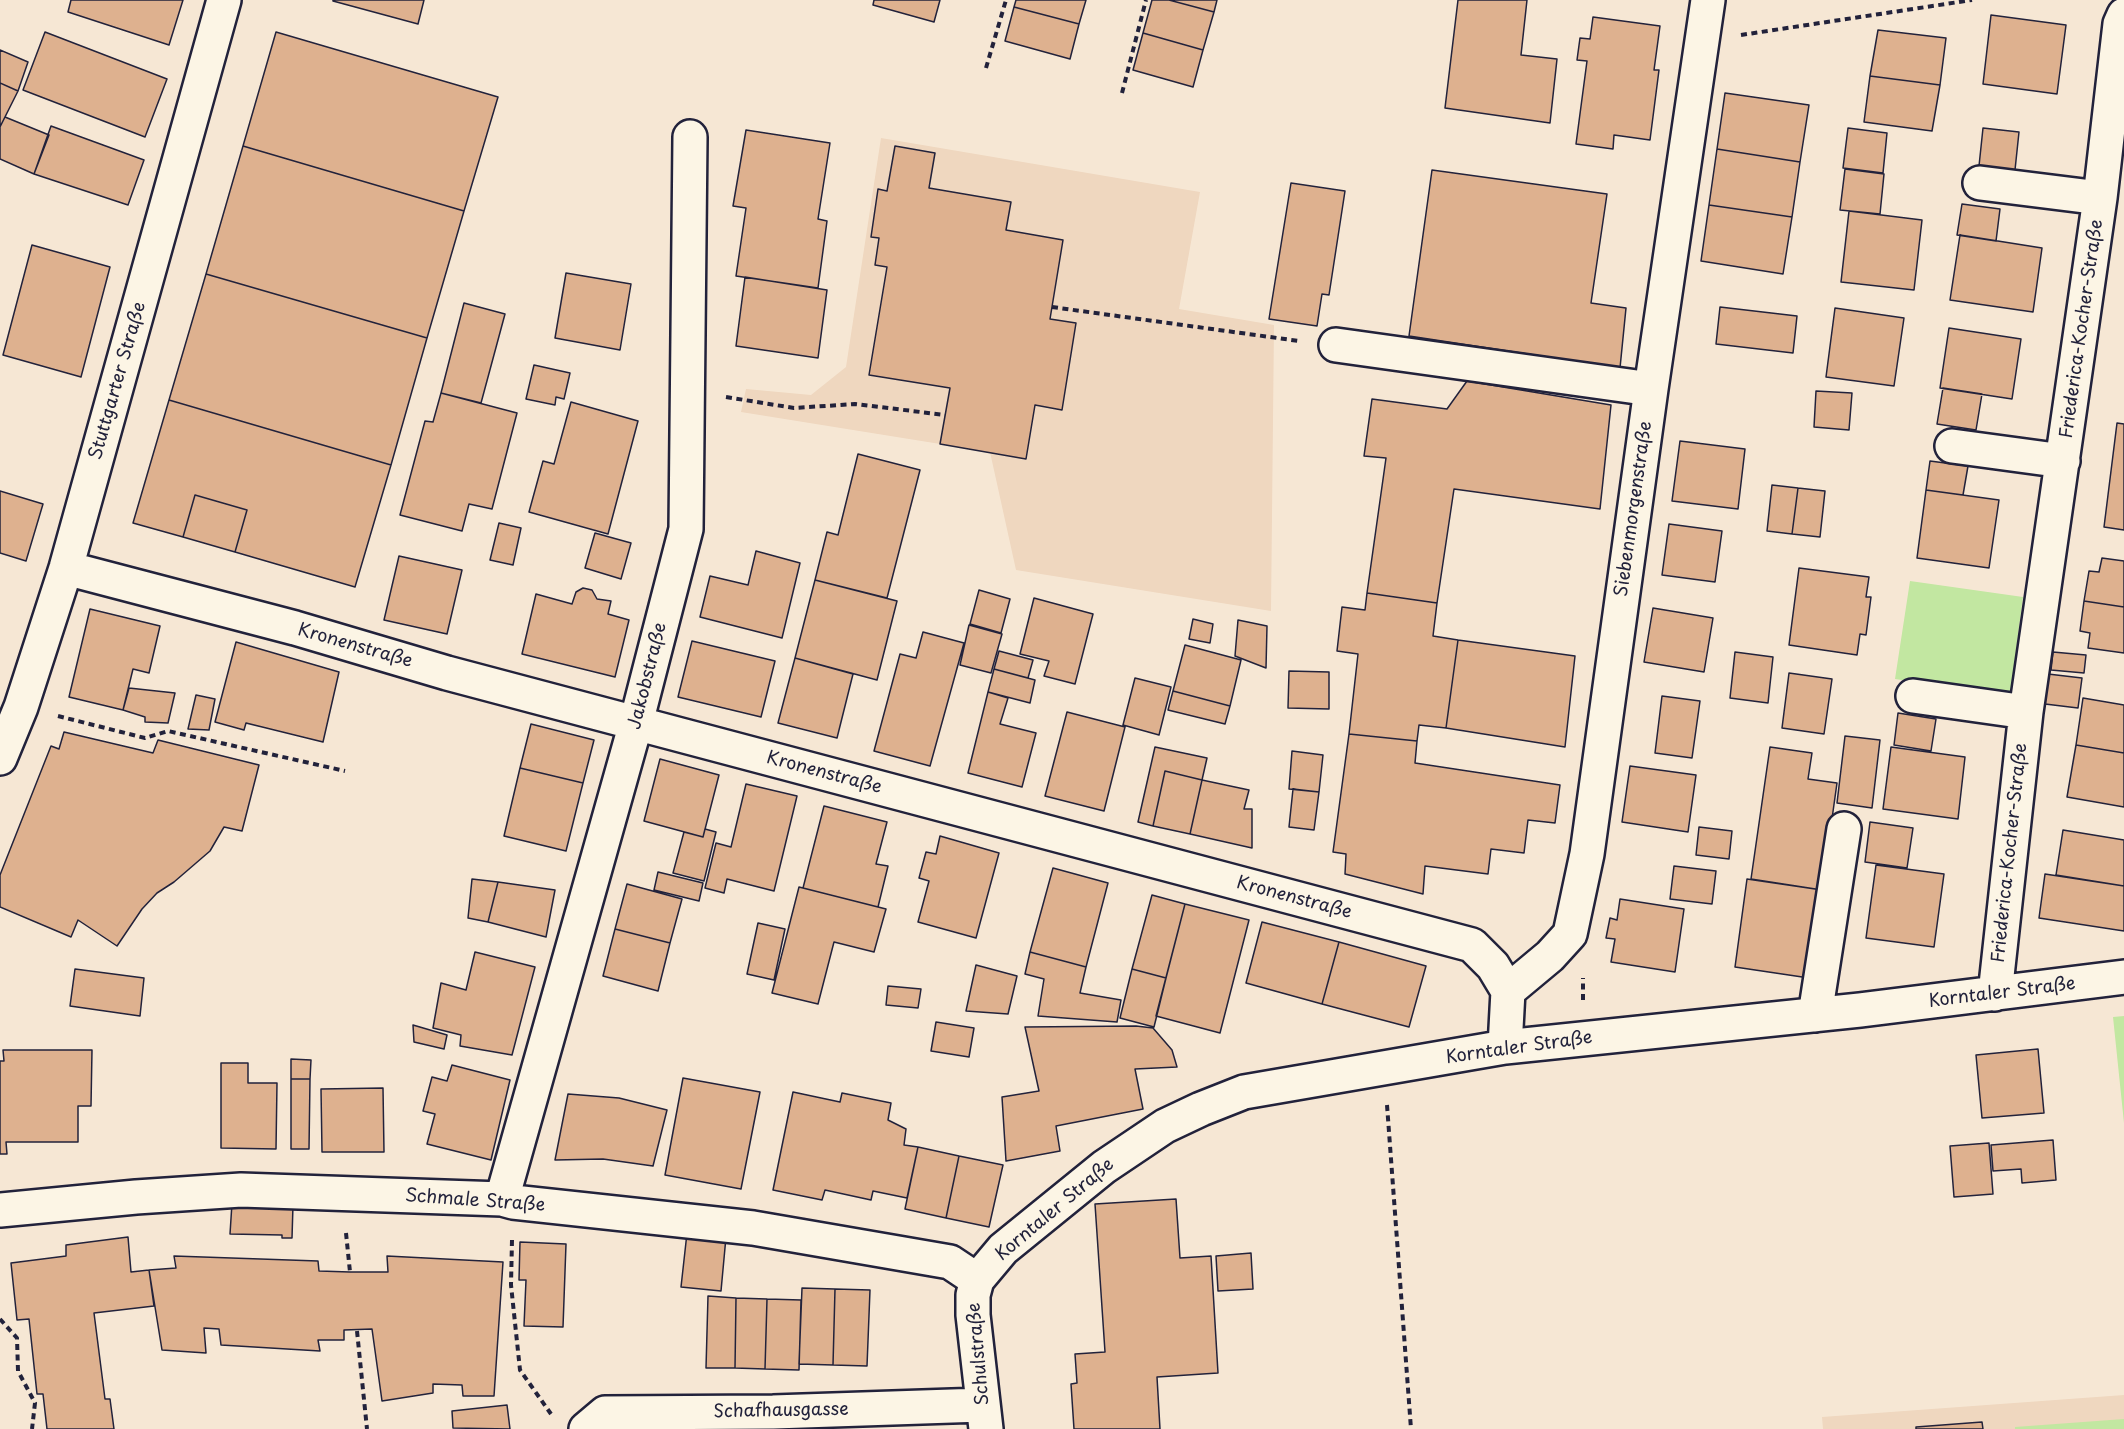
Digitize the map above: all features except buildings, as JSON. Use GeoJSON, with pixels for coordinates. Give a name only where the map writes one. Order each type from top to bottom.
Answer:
{"type":"FeatureCollection","features":[{"type":"Feature","properties":{"kind":"street","name":"Stuttgarter Straße"},"geometry":{"type":"LineString","coordinates":[[0,758],[21,707],[66,568],[224,0]]}},
{"type":"Feature","properties":{"kind":"street","name":"Siebenmorgenstraße"},"geometry":{"type":"LineString","coordinates":[[1508,991],[1550,956],[1570,934],[1587,854],[1651,389],[1708,0]]}},
{"type":"Feature","properties":{"kind":"street","name":"Friederica-Kocher-Straße"},"geometry":{"type":"LineString","coordinates":[[1995,994],[2026,712],[2100,198],[2120,24],[2124,15]]}},
{"type":"Feature","properties":{"kind":"street","name":"Jakobstraße"},"geometry":{"type":"LineString","coordinates":[[508,1200],[686,530],[690,137]]}},
{"type":"Feature","properties":{"kind":"street","name":"Friederica-Kocher-Straße"},"geometry":{"type":"LineString","coordinates":[[1980,183],[2100,198]]}},
{"type":"Feature","properties":{"kind":"street"},"geometry":{"type":"LineString","coordinates":[[1336,345],[1651,389]]}},
{"type":"Feature","properties":{"kind":"street","name":"Friederica-Kocher-Straße"},"geometry":{"type":"LineString","coordinates":[[1952,446],[2063,461]]}},
{"type":"Feature","properties":{"kind":"street","name":"Kronenstraße"},"geometry":{"type":"LineString","coordinates":[[66,568],[296,628],[447,673],[1472,945],[1493,966],[1508,991]]}},
{"type":"Feature","properties":{"kind":"street"},"geometry":{"type":"LineString","coordinates":[[1913,696],[2026,712]]}},
{"type":"Feature","properties":{"kind":"street"},"geometry":{"type":"LineString","coordinates":[[1815,1015],[1844,829]]}},
{"type":"Feature","properties":{"kind":"street","name":"Korntaler Straße"},"geometry":{"type":"LineString","coordinates":[[977,1280],[1004,1249],[1104,1167],[1165,1126],[1244,1092],[1505,1047],[1815,1015],[2124,977]]}},
{"type":"Feature","properties":{"kind":"street"},"geometry":{"type":"LineString","coordinates":[[1505,1047],[1508,991]]}},
{"type":"Feature","properties":{"kind":"street","name":"Schmale Straße"},"geometry":{"type":"LineString","coordinates":[[0,1210],[241,1190],[508,1200],[753,1228],[950,1262],[977,1280]]}},
{"type":"Feature","properties":{"kind":"street","name":"Schulstraße"},"geometry":{"type":"LineString","coordinates":[[977,1280],[973,1295],[973,1314],[984,1417]]}},
{"type":"Feature","properties":{"kind":"street","name":"Schafhausgasse"},"geometry":{"type":"LineString","coordinates":[[571,1425],[605,1413],[773,1412],[984,1417]]}},
{"type":"Feature","properties":{"kind":"path"},"geometry":{"type":"LineString","coordinates":[[986,68],[1006,0]]}},
{"type":"Feature","properties":{"kind":"path"},"geometry":{"type":"LineString","coordinates":[[1122,93],[1146,0]]}},
{"type":"Feature","properties":{"kind":"path"},"geometry":{"type":"LineString","coordinates":[[1702,42],[1754,32],[1972,0]]}},
{"type":"Feature","properties":{"kind":"path"},"geometry":{"type":"LineString","coordinates":[[1052,307],[1336,345]]}},
{"type":"Feature","properties":{"kind":"path"},"geometry":{"type":"LineString","coordinates":[[744,400],[794,408],[855,405],[945,415]]}},
{"type":"Feature","properties":{"kind":"path"},"geometry":{"type":"LineString","coordinates":[[21,707],[145,738],[168,731],[345,771]]}},
{"type":"Feature","properties":{"kind":"path"},"geometry":{"type":"LineString","coordinates":[[1383,1068],[1411,1429]]}},
{"type":"Feature","properties":{"kind":"path"},"geometry":{"type":"LineString","coordinates":[[508,1200],[511,1285],[520,1370],[571,1425]]}},
{"type":"Feature","properties":{"kind":"path"},"geometry":{"type":"LineString","coordinates":[[0,1319],[16,1338],[18,1371],[35,1403],[32,1429]]}},
{"type":"Feature","properties":{"kind":"path"},"geometry":{"type":"LineString","coordinates":[[357,1330],[367,1429]]}},
{"type":"Feature","properties":{"kind":"shaded area"},"geometry":{"type":"Polygon","coordinates":[[[881,138],[1200,192],[1179,309],[1274,325],[1271,611],[1016,570],[990,452],[741,412],[746,389],[811,395],[846,367],[881,138]]]}},
{"type":"Feature","properties":{"kind":"shaded area"},"geometry":{"type":"Polygon","coordinates":[[[2124,1395],[2124,1429],[1823,1429],[1822,1417],[2124,1395]]]}},
{"type":"Feature","properties":{"kind":"green space"},"geometry":{"type":"Polygon","coordinates":[[[1910,581],[2023,597],[2010,696],[1895,679],[1910,581]]]}},
{"type":"Feature","properties":{"kind":"green space"},"geometry":{"type":"Polygon","coordinates":[[[2124,1016],[2124,1123],[2113,1017],[2124,1016]]]}},
{"type":"Feature","properties":{"kind":"green space"},"geometry":{"type":"Polygon","coordinates":[[[2124,1419],[2124,1429],[2015,1429],[2015,1427],[2124,1419]]]}}]}
